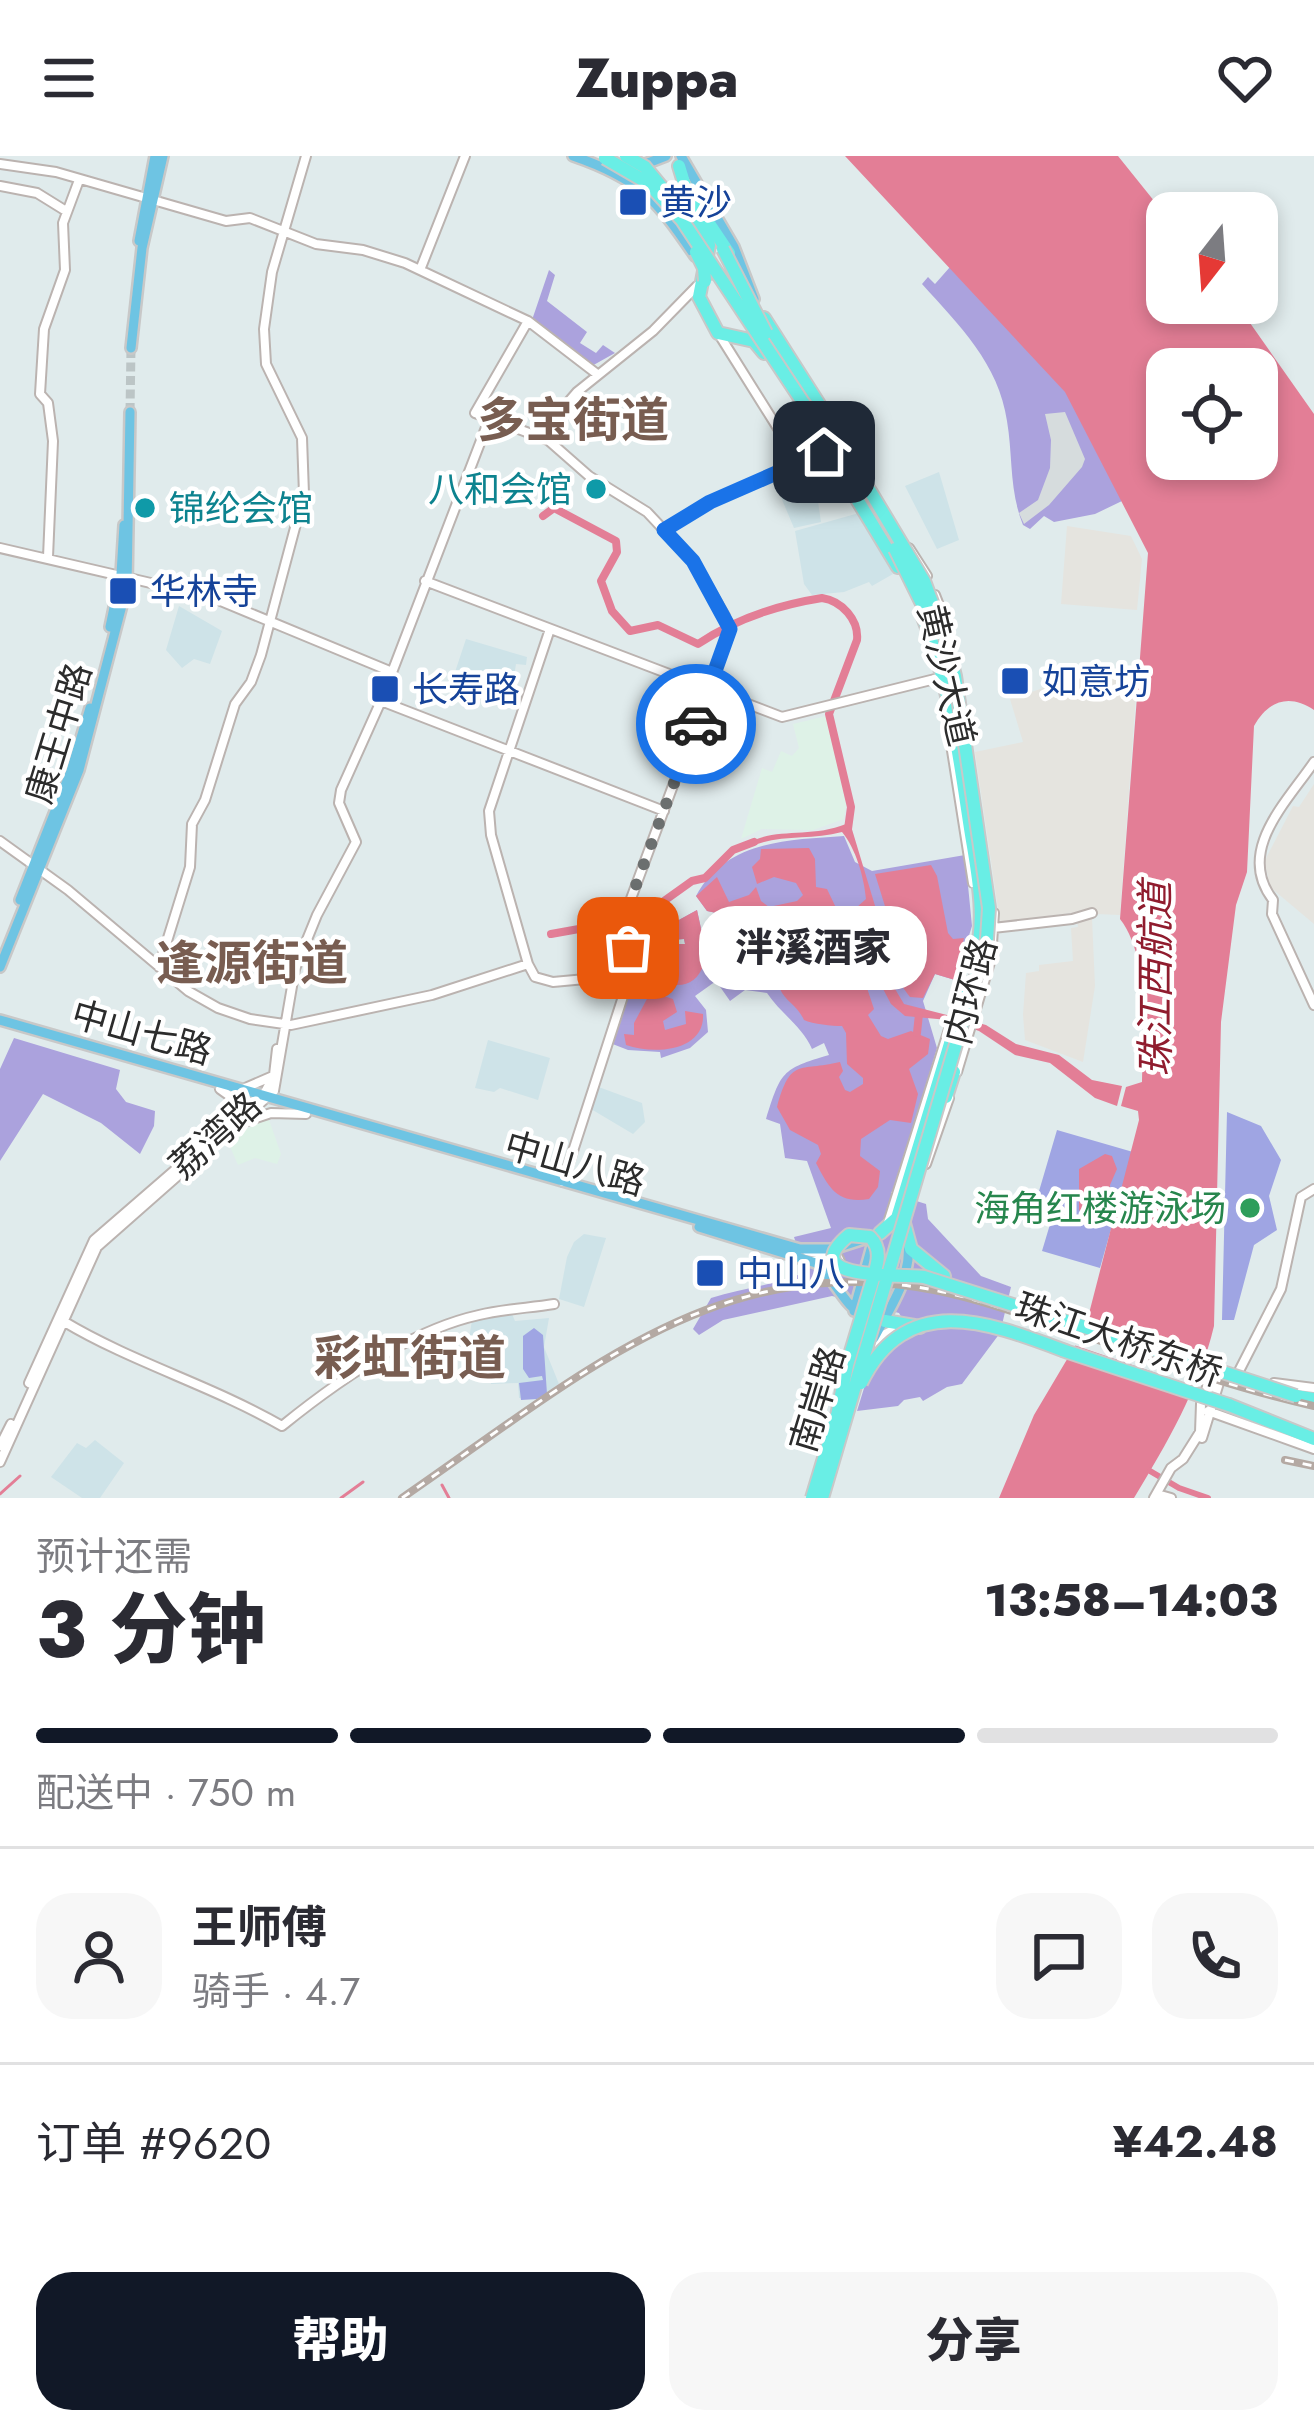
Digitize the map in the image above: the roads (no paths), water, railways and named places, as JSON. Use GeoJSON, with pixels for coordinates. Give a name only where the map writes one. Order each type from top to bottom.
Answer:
{"type":"FeatureCollection","features":[{"type":"Feature","properties":{"kind":"highway"},"geometry":{"type":"LineString","coordinates":[[648,186],[648,171],[657,161]]}},
{"type":"Feature","properties":{"kind":"highway"},"geometry":{"type":"LineString","coordinates":[[657,161],[686,189],[754,299],[759,315],[755,326],[742,334],[718,333]]}},
{"type":"Feature","properties":{"kind":"highway"},"geometry":{"type":"LineString","coordinates":[[657,161],[700,258],[706,301],[719,321],[729,328],[746,324],[754,314],[754,299]]}},
{"type":"Feature","properties":{"kind":"highway"},"geometry":{"type":"LineString","coordinates":[[657,161],[709,244],[700,301],[718,333],[758,344],[766,336],[779,342]]}},
{"type":"Feature","properties":{"kind":"highway","name":"内环路"},"geometry":{"type":"LineString","coordinates":[[657,161],[657,179],[734,288],[878,519],[900,546],[943,657],[979,880],[981,934],[961,1018],[839,1411],[818,1496]]}},
{"type":"Feature","properties":{"kind":"highway"},"geometry":{"type":"LineString","coordinates":[[604,162],[634,176],[666,205],[706,265],[703,280]]}},
{"type":"Feature","properties":{"kind":"highway","name":"内环路"},"geometry":{"type":"LineString","coordinates":[[604,162],[636,174],[671,207],[802,401],[877,502],[935,607],[950,653],[989,908],[986,947],[818,1496]]}},
{"type":"Feature","properties":{"kind":"highway"},"geometry":{"type":"LineString","coordinates":[[686,189],[804,396],[926,584]]}},
{"type":"Feature","properties":{"kind":"highway"},"geometry":{"type":"LineString","coordinates":[[698,250],[734,288]]}},
{"type":"Feature","properties":{"kind":"highway","name":"黄沙大道"},"geometry":{"type":"LineString","coordinates":[[754,299],[926,584],[988,898],[988,928],[905,1229]]}},
{"type":"Feature","properties":{"kind":"highway","name":"黄沙大道"},"geometry":{"type":"LineString","coordinates":[[758,344],[817,431],[937,632]]}},
{"type":"Feature","properties":{"kind":"highway"},"geometry":{"type":"LineString","coordinates":[[834,428],[844,452]]}},
{"type":"Feature","properties":{"kind":"highway"},"geometry":{"type":"LineString","coordinates":[[817,431],[878,519]]}},
{"type":"Feature","properties":{"kind":"highway"},"geometry":{"type":"LineString","coordinates":[[870,494],[937,624],[961,726]]}},
{"type":"Feature","properties":{"kind":"highway","name":"黄沙大道"},"geometry":{"type":"LineString","coordinates":[[944,680],[988,928]]}},
{"type":"Feature","properties":{"kind":"highway"},"geometry":{"type":"LineString","coordinates":[[927,1156],[974,1004],[986,947]]}},
{"type":"Feature","properties":{"kind":"highway"},"geometry":{"type":"LineString","coordinates":[[898,1193],[935,1073],[961,1018],[963,983]]}},
{"type":"Feature","properties":{"kind":"highway","name":"黄沙大道"},"geometry":{"type":"LineString","coordinates":[[905,1229],[961,1018]]}},
{"type":"Feature","properties":{"kind":"highway"},"geometry":{"type":"LineString","coordinates":[[880,1233],[905,1229]]}},
{"type":"Feature","properties":{"kind":"highway","name":"珠江大桥东桥"},"geometry":{"type":"LineString","coordinates":[[905,1229],[938,1272],[1064,1321],[1296,1396],[1314,1394]]}},
{"type":"Feature","properties":{"kind":"highway"},"geometry":{"type":"LineString","coordinates":[[839,1411],[847,1365],[872,1282],[875,1271],[878,1257],[870,1237],[849,1235],[840,1242],[836,1257],[851,1274],[861,1276],[869,1276],[887,1275],[901,1275],[924,1277],[1064,1321]]}},
{"type":"Feature","properties":{"kind":"highway"},"geometry":{"type":"LineString","coordinates":[[818,1496],[863,1377],[883,1350],[907,1333],[941,1321],[969,1319],[1068,1352]]}},
{"type":"Feature","properties":{"kind":"highway","name":"珠江大桥东桥"},"geometry":{"type":"LineString","coordinates":[[885,1321],[980,1325],[1227,1411],[1314,1436]]}},
{"type":"Feature","properties":{"kind":"main road"},"geometry":{"type":"LineString","coordinates":[[129,348],[159,156]]}},
{"type":"Feature","properties":{"kind":"main road"},"geometry":{"type":"LineString","coordinates":[[573,156],[604,162],[636,183],[693,254],[703,280]]}},
{"type":"Feature","properties":{"kind":"main road"},"geometry":{"type":"LineString","coordinates":[[588,156],[628,168],[657,161]]}},
{"type":"Feature","properties":{"kind":"main road","name":"黄沙大道"},"geometry":{"type":"LineString","coordinates":[[657,161],[734,247],[754,299]]}},
{"type":"Feature","properties":{"kind":"main road","name":"康王中路"},"geometry":{"type":"LineString","coordinates":[[0,967],[80,743],[125,575],[128,412]]}},
{"type":"Feature","properties":{"kind":"main road","name":"黄沙大道"},"geometry":{"type":"LineString","coordinates":[[937,632],[944,680]]}},
{"type":"Feature","properties":{"kind":"main road","name":"康王中路"},"geometry":{"type":"LineString","coordinates":[[0,950],[38,867]]}},
{"type":"Feature","properties":{"kind":"main road","name":"中山七路"},"geometry":{"type":"LineString","coordinates":[[3,1024],[263,1098]]}},
{"type":"Feature","properties":{"kind":"main road","name":"中山七路"},"geometry":{"type":"LineString","coordinates":[[3,1024],[263,1098]]}},
{"type":"Feature","properties":{"kind":"main road","name":"中山八路"},"geometry":{"type":"LineString","coordinates":[[263,1098],[801,1253],[826,1272],[857,1313]]}},
{"type":"Feature","properties":{"kind":"main road"},"geometry":{"type":"LineString","coordinates":[[885,1321],[857,1313],[871,1247],[880,1233],[899,1234],[905,1229]]}},
{"type":"Feature","properties":{"kind":"main road","name":"南岸路"},"geometry":{"type":"LineString","coordinates":[[839,1411],[869,1336],[895,1303],[905,1229]]}},
{"type":"Feature","properties":{"kind":"main road","name":"中山八路"},"geometry":{"type":"LineString","coordinates":[[801,1253],[833,1249],[880,1233]]}},
{"type":"Feature","properties":{"kind":"main road","name":"南岸路"},"geometry":{"type":"LineString","coordinates":[[818,1496],[868,1353],[869,1336],[857,1313]]}},
{"type":"Feature","properties":{"kind":"street"},"geometry":{"type":"LineString","coordinates":[[159,967],[190,867],[192,824],[205,800],[235,704],[254,676],[296,532],[306,470],[300,430],[265,356],[264,321],[273,266],[306,156]]}},
{"type":"Feature","properties":{"kind":"street"},"geometry":{"type":"LineString","coordinates":[[420,271],[465,156]]}},
{"type":"Feature","properties":{"kind":"street"},"geometry":{"type":"LineString","coordinates":[[0,164],[79,180],[226,221],[250,218],[316,244],[363,250],[528,321],[597,374]]}},
{"type":"Feature","properties":{"kind":"street"},"geometry":{"type":"LineString","coordinates":[[48,557],[53,442],[48,403],[40,394],[44,329],[65,270],[62,236],[79,180]]}},
{"type":"Feature","properties":{"kind":"street"},"geometry":{"type":"LineString","coordinates":[[0,186],[37,193],[67,211]]}},
{"type":"Feature","properties":{"kind":"street"},"geometry":{"type":"LineString","coordinates":[[540,435],[601,366],[626,351],[703,280]]}},
{"type":"Feature","properties":{"kind":"street"},"geometry":{"type":"LineString","coordinates":[[528,321],[475,413],[540,435],[598,482],[640,506],[693,561],[729,624],[728,639],[627,916],[628,974],[560,1182]]}},
{"type":"Feature","properties":{"kind":"street"},"geometry":{"type":"LineString","coordinates":[[718,333],[799,462]]}},
{"type":"Feature","properties":{"kind":"street"},"geometry":{"type":"LineString","coordinates":[[285,1026],[302,947],[356,842],[340,803],[346,774],[381,701],[490,417]]}},
{"type":"Feature","properties":{"kind":"street"},"geometry":{"type":"LineString","coordinates":[[664,530],[710,502],[827,450]]}},
{"type":"Feature","properties":{"kind":"street"},"geometry":{"type":"LineString","coordinates":[[900,546],[928,576],[955,653],[988,928],[1092,913]]}},
{"type":"Feature","properties":{"kind":"street"},"geometry":{"type":"LineString","coordinates":[[0,548],[176,586],[272,620],[392,672]]}},
{"type":"Feature","properties":{"kind":"street"},"geometry":{"type":"LineString","coordinates":[[424,581],[782,718],[944,680]]}},
{"type":"Feature","properties":{"kind":"street"},"geometry":{"type":"LineString","coordinates":[[550,629],[489,811],[490,827],[535,977],[548,982],[628,974]]}},
{"type":"Feature","properties":{"kind":"street"},"geometry":{"type":"LineString","coordinates":[[381,701],[664,811]]}},
{"type":"Feature","properties":{"kind":"street"},"geometry":{"type":"LineString","coordinates":[[1314,762],[1270,826],[1257,861],[1263,887],[1273,899],[1272,914],[1314,1005]]}},
{"type":"Feature","properties":{"kind":"street"},"geometry":{"type":"LineString","coordinates":[[963,983],[977,919],[965,815]]}},
{"type":"Feature","properties":{"kind":"street"},"geometry":{"type":"LineString","coordinates":[[0,841],[188,991],[218,1008],[285,1026],[432,995],[528,964]]}},
{"type":"Feature","properties":{"kind":"street"},"geometry":{"type":"LineString","coordinates":[[1297,965],[1314,995]]}},
{"type":"Feature","properties":{"kind":"street"},"geometry":{"type":"LineString","coordinates":[[560,1182],[628,974]]}},
{"type":"Feature","properties":{"kind":"street"},"geometry":{"type":"LineString","coordinates":[[614,979],[622,982],[622,988]]}},
{"type":"Feature","properties":{"kind":"street"},"geometry":{"type":"LineString","coordinates":[[905,1229],[898,1193],[910,1143],[961,1018]]}},
{"type":"Feature","properties":{"kind":"street","name":"荔湾路"},"geometry":{"type":"LineString","coordinates":[[0,1462],[101,1242],[277,1082],[285,1026]]}},
{"type":"Feature","properties":{"kind":"street","name":"荔湾路"},"geometry":{"type":"LineString","coordinates":[[263,1098],[274,1076],[285,1026]]}},
{"type":"Feature","properties":{"kind":"street"},"geometry":{"type":"LineString","coordinates":[[281,1060],[284,1093],[305,1110]]}},
{"type":"Feature","properties":{"kind":"street"},"geometry":{"type":"LineString","coordinates":[[242,1090],[274,1076]]}},
{"type":"Feature","properties":{"kind":"street"},"geometry":{"type":"LineString","coordinates":[[220,1089],[236,1103],[231,1127]]}},
{"type":"Feature","properties":{"kind":"street"},"geometry":{"type":"LineString","coordinates":[[231,1127],[265,1114],[305,1110]]}},
{"type":"Feature","properties":{"kind":"street","name":"荔湾路"},"geometry":{"type":"LineString","coordinates":[[0,1446],[94,1240],[231,1127]]}},
{"type":"Feature","properties":{"kind":"street"},"geometry":{"type":"LineString","coordinates":[[1207,1429],[1232,1371],[1281,1289],[1301,1197],[1314,1189]]}},
{"type":"Feature","properties":{"kind":"street"},"geometry":{"type":"LineString","coordinates":[[801,1253],[839,1257],[842,1266],[835,1270],[801,1253]]}},
{"type":"Feature","properties":{"kind":"street"},"geometry":{"type":"LineString","coordinates":[[63,1321],[110,1348],[223,1394],[281,1426],[329,1388],[433,1332],[480,1315],[554,1304]]}},
{"type":"Feature","properties":{"kind":"street"},"geometry":{"type":"LineString","coordinates":[[839,1411],[856,1341],[857,1313]]}},
{"type":"Feature","properties":{"kind":"street"},"geometry":{"type":"LineString","coordinates":[[868,1353],[888,1332],[904,1324]]}},
{"type":"Feature","properties":{"kind":"street"},"geometry":{"type":"LineString","coordinates":[[1172,1498],[1156,1496],[1200,1432],[1201,1406],[1212,1368],[1314,1394]]}},
{"type":"Feature","properties":{"kind":"street"},"geometry":{"type":"LineString","coordinates":[[1201,1406],[1211,1412],[1227,1411],[1314,1449]]}},
{"type":"Feature","properties":{"kind":"street"},"geometry":{"type":"LineString","coordinates":[[1166,1477],[1185,1464],[1207,1429],[1227,1411]]}},
{"type":"Feature","properties":{"kind":"water","name":"珠江西航道"},"geometry":{"type":"Polygon","coordinates":[[[845,156],[1118,156],[1147,192],[1146,324],[1251,324],[1268,348],[1146,348],[1146,480],[1278,480],[1278,363],[1314,414],[1314,710],[1296,702],[1280,702],[1254,726],[1247,872],[1236,905],[1221,1022],[1214,1326],[1208,1349],[1191,1394],[1134,1498],[999,1498],[1034,1415],[1085,1329],[1139,1120],[1138,1111],[1121,1106],[1126,1087],[1142,1082],[1143,1019],[1136,954],[1120,919],[1148,553],[1065,392],[845,156]]]}},
{"type":"Feature","properties":{"kind":"water"},"geometry":{"type":"Polygon","coordinates":[[[851,826],[879,919],[879,962],[904,1004],[986,1025],[1016,1044],[1059,1055],[1092,1080],[1122,1086],[1117,1106],[1095,1098],[1050,1063],[1015,1055],[979,1031],[948,1020],[905,1016],[891,1004],[868,957],[869,930],[856,918],[865,891],[855,855],[842,832],[745,845],[768,836],[851,826]]]}},
{"type":"Feature","properties":{"kind":"water"},"geometry":{"type":"Polygon","coordinates":[[[809,848],[815,859],[816,887],[827,889],[839,914],[835,926],[839,934],[816,948],[813,956],[795,957],[797,967],[788,954],[782,956],[760,942],[747,941],[739,951],[704,964],[686,984],[659,981],[664,962],[672,957],[672,944],[685,944],[684,939],[671,940],[667,933],[677,921],[697,910],[705,947],[717,942],[721,914],[707,911],[696,896],[717,877],[729,902],[756,887],[769,907],[797,901],[803,895],[796,883],[774,877],[757,884],[752,867],[761,849],[809,848]]]}},
{"type":"Feature","properties":{"kind":"water"},"geometry":{"type":"Polygon","coordinates":[[[931,865],[948,933],[953,939],[964,938],[955,980],[935,974],[923,998],[910,997],[889,967],[893,932],[875,874],[931,865]]]}},
{"type":"Feature","properties":{"kind":"water"},"geometry":{"type":"Polygon","coordinates":[[[845,953],[866,985],[874,1009],[868,1015],[881,1036],[888,1039],[911,1031],[930,1039],[928,1054],[909,1069],[918,1094],[911,1123],[890,1120],[861,1139],[860,1156],[880,1171],[878,1187],[869,1199],[858,1200],[830,1187],[816,1163],[821,1154],[818,1145],[790,1130],[777,1107],[787,1080],[805,1067],[840,1062],[839,1077],[845,1090],[863,1084],[863,1078],[847,1064],[842,1026],[804,1020],[780,989],[786,980],[796,978],[796,971],[845,953]]]}},
{"type":"Feature","properties":{"kind":"water"},"geometry":{"type":"Polygon","coordinates":[[[657,994],[673,999],[677,1012],[663,1021],[665,1030],[686,1024],[685,1011],[703,1014],[696,1036],[664,1049],[626,1045],[624,1034],[634,1035],[634,1023],[648,997],[657,994]]]}},
{"type":"Feature","properties":{"kind":"water"},"geometry":{"type":"Polygon","coordinates":[[[1105,1154],[1112,1156],[1117,1169],[1108,1209],[1097,1219],[1088,1218],[1079,1210],[1079,1169],[1105,1154]]]}},
{"type":"Feature","properties":{"kind":"waterway"},"geometry":{"type":"LineString","coordinates":[[543,516],[554,508],[616,541],[617,552],[601,581],[612,611],[630,631],[658,625],[698,644],[742,620],[806,601],[822,598],[848,613],[857,640],[829,714],[851,807],[848,829]]}},
{"type":"Feature","properties":{"kind":"waterway"},"geometry":{"type":"LineString","coordinates":[[551,934],[590,927],[622,931],[692,881],[705,878],[733,850],[754,842]]}},
{"type":"Feature","properties":{"kind":"waterway"},"geometry":{"type":"LineString","coordinates":[[839,914],[855,910]]}},
{"type":"Feature","properties":{"kind":"waterway"},"geometry":{"type":"LineString","coordinates":[[917,1033],[919,1014]]}},
{"type":"Feature","properties":{"kind":"waterway"},"geometry":{"type":"LineString","coordinates":[[1150,1471],[1208,1498]]}},
{"type":"Feature","properties":{"kind":"waterway"},"geometry":{"type":"LineString","coordinates":[[0,1494],[20,1476]]}},
{"type":"Feature","properties":{"kind":"waterway"},"geometry":{"type":"LineString","coordinates":[[341,1498],[363,1482]]}},
{"type":"Feature","properties":{"kind":"waterway"},"geometry":{"type":"LineString","coordinates":[[442,1485],[449,1498]]}},
{"type":"Feature","properties":{"kind":"tunnel"},"geometry":{"type":"LineString","coordinates":[[130,412],[131,348]]}},
{"type":"Feature","properties":{"kind":"railway"},"geometry":{"type":"LineString","coordinates":[[402,1498],[537,1403],[671,1325],[741,1298],[815,1284],[895,1284],[982,1302],[1230,1384],[1314,1406]]}},
{"type":"Feature","properties":{"kind":"railway"},"geometry":{"type":"LineString","coordinates":[[1285,1460],[1314,1466]]}},
{"type":"Feature","properties":{"kind":"place","name":"黄沙"},"geometry":{"type":"Point","coordinates":[633,202]}},
{"type":"Feature","properties":{"kind":"place","name":"八和会馆"},"geometry":{"type":"Point","coordinates":[596,489]}},
{"type":"Feature","properties":{"kind":"place","name":"锦纶会馆"},"geometry":{"type":"Point","coordinates":[145,508]}},
{"type":"Feature","properties":{"kind":"place","name":"华林寺"},"geometry":{"type":"Point","coordinates":[123,591]}},
{"type":"Feature","properties":{"kind":"place","name":"如意坊"},"geometry":{"type":"Point","coordinates":[1015,681]}},
{"type":"Feature","properties":{"kind":"place","name":"长寿路"},"geometry":{"type":"Point","coordinates":[385,689]}},
{"type":"Feature","properties":{"kind":"place","name":"泮溪酒家"},"geometry":{"type":"Point","coordinates":[628,948]}},
{"type":"Feature","properties":{"kind":"place","name":"海角红楼游泳场"},"geometry":{"type":"Point","coordinates":[1250,1208]}},
{"type":"Feature","properties":{"kind":"place","name":"中山八"},"geometry":{"type":"Point","coordinates":[710,1273]}},
{"type":"Feature","properties":{"kind":"district","name":"多宝街道"},"geometry":{"type":"Point","coordinates":[573,420]}},
{"type":"Feature","properties":{"kind":"district","name":"逢源街道"},"geometry":{"type":"Point","coordinates":[252,963]}},
{"type":"Feature","properties":{"kind":"district","name":"彩虹街道"},"geometry":{"type":"Point","coordinates":[410,1358]}}]}
